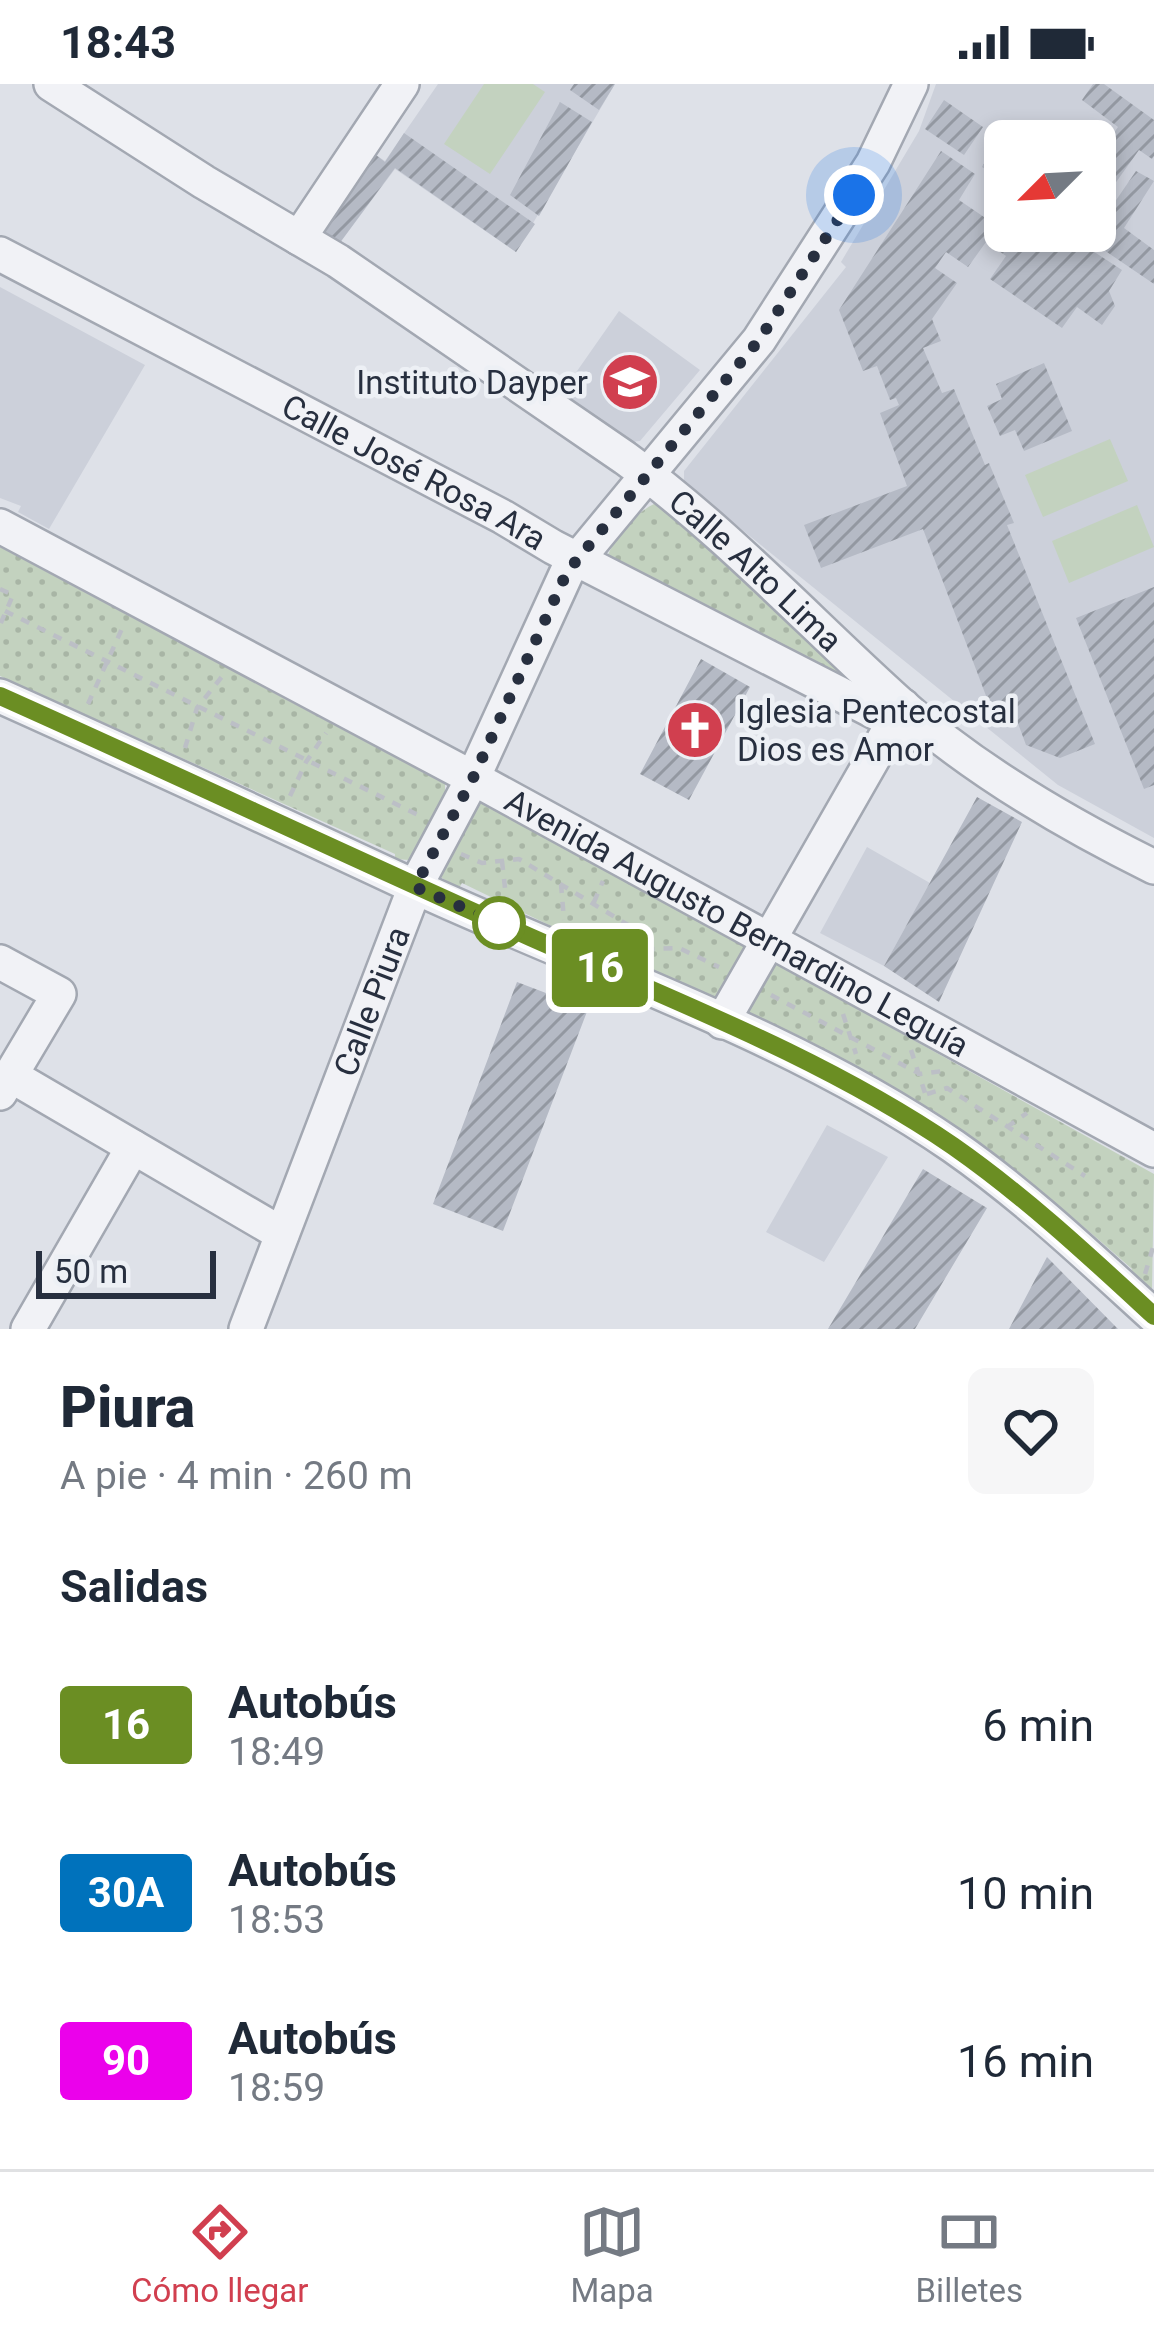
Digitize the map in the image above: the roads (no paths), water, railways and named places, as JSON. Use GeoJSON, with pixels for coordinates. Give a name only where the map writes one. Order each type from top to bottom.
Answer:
{"type":"FeatureCollection","features":[{"type":"Feature","properties":{"kind":"street","name":"Calle Alto Lima"},"geometry":{"type":"LineString","coordinates":[[51,84],[298,238],[649,476],[897,715],[1052,812],[1154,867]]}},
{"type":"Feature","properties":{"kind":"street"},"geometry":{"type":"LineString","coordinates":[[298,238],[402,84]]}},
{"type":"Feature","properties":{"kind":"street","name":"Calle Piura"},"geometry":{"type":"LineString","coordinates":[[246,1329],[415,887],[473,778],[567,572],[759,340],[873,163],[910,84]]}},
{"type":"Feature","properties":{"kind":"street","name":"Calle José Rosa Ara"},"geometry":{"type":"LineString","coordinates":[[0,254],[578,560],[897,715]]}},
{"type":"Feature","properties":{"kind":"street","name":"Avenida Augusto Bernardino Leguía"},"geometry":{"type":"LineString","coordinates":[[0,526],[1154,1150]]}},
{"type":"Feature","properties":{"kind":"street"},"geometry":{"type":"LineString","coordinates":[[0,696],[722,1022],[837,1079],[949,1143],[1021,1196],[1147,1302]]}},
{"type":"Feature","properties":{"kind":"street"},"geometry":{"type":"LineString","coordinates":[[722,1022],[897,715]]}},
{"type":"Feature","properties":{"kind":"street"},"geometry":{"type":"LineString","coordinates":[[0,962],[59,994],[5,1084],[134,1147],[282,1234]]}},
{"type":"Feature","properties":{"kind":"street"},"geometry":{"type":"LineString","coordinates":[[28,1329],[134,1147]]}},
{"type":"Feature","properties":{"kind":"place","name":"Instituto Dayper"},"geometry":{"type":"Point","coordinates":[630,382]}},
{"type":"Feature","properties":{"kind":"place","name":"Iglesia Pentecostal Dios es Amor"},"geometry":{"type":"Point","coordinates":[695,730]}}]}
